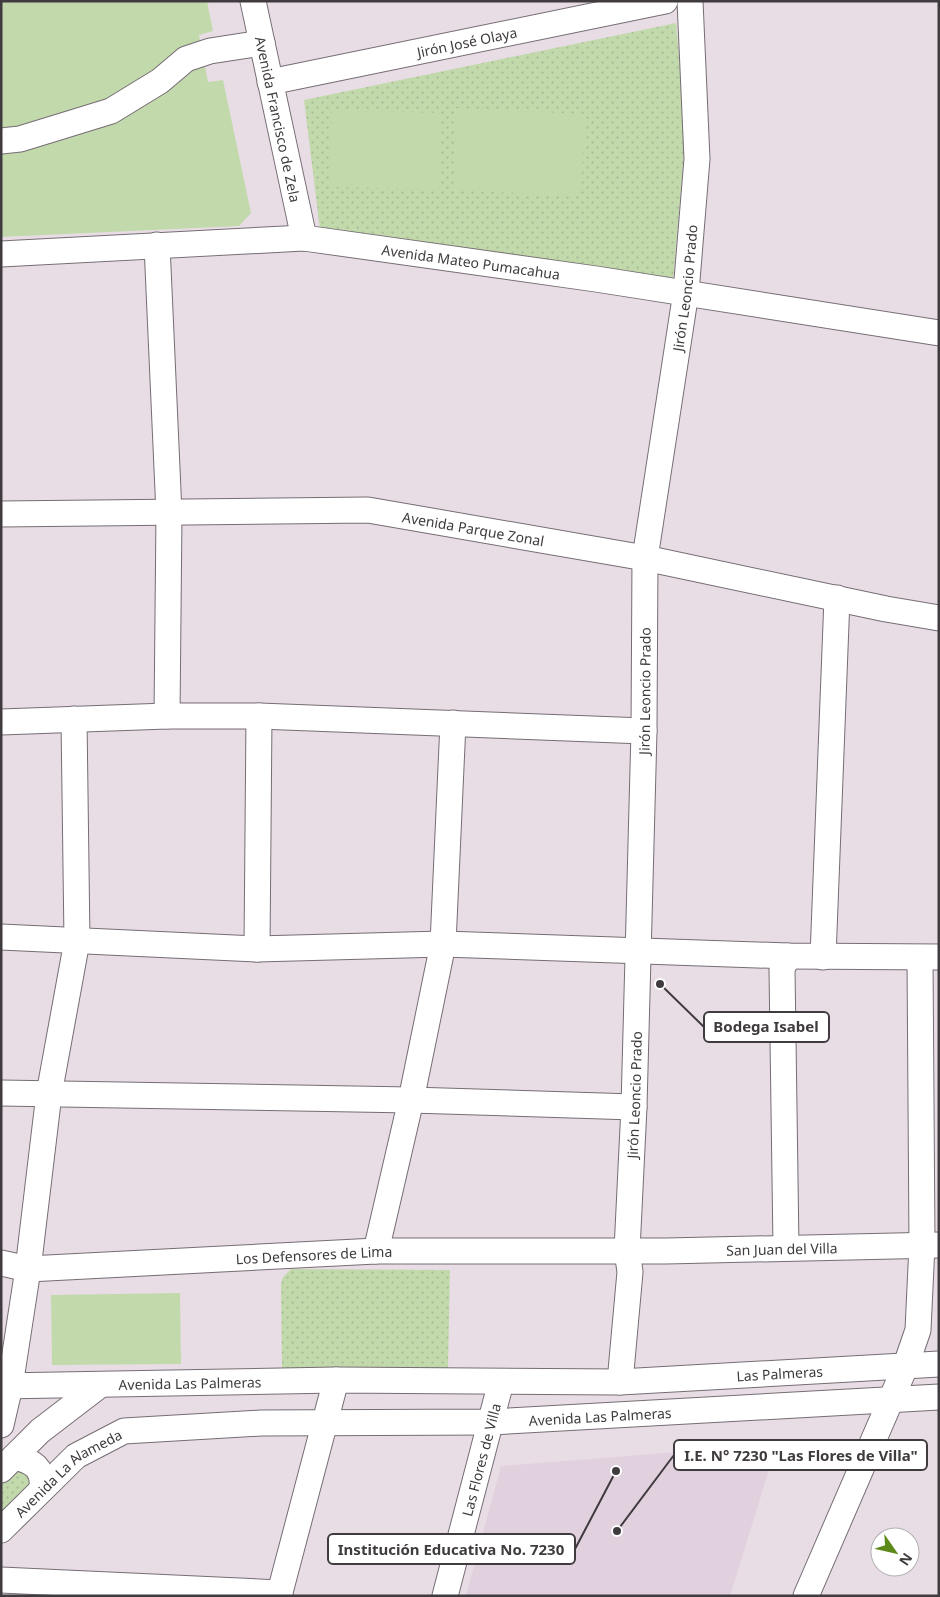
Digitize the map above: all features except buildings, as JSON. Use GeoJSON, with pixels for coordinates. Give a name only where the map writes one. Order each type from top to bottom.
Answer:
{"type":"FeatureCollection","features":[{"type":"Feature","properties":{"kind":"street","name":"Avenida Francisco de Zela"},"geometry":{"type":"LineString","coordinates":[[253,1],[304,238]]}},
{"type":"Feature","properties":{"kind":"street","name":"Jirón José Olaya"},"geometry":{"type":"LineString","coordinates":[[270,82],[666,1]]}},
{"type":"Feature","properties":{"kind":"street","name":"Jirón Leoncio Prado"},"geometry":{"type":"LineString","coordinates":[[620,1382],[630,1272],[626,1250],[634,1107],[644,730],[646,558],[686,292],[697,159],[690,1]]}},
{"type":"Feature","properties":{"kind":"street"},"geometry":{"type":"LineString","coordinates":[[1,141],[20,139],[111,111],[160,81],[186,59],[210,51],[262,43]]}},
{"type":"Feature","properties":{"kind":"street","name":"Avenida Mateo Pumacahua"},"geometry":{"type":"LineString","coordinates":[[1,254],[304,238],[686,292],[939,333]]}},
{"type":"Feature","properties":{"kind":"street"},"geometry":{"type":"LineString","coordinates":[[157,245],[169,513],[167,716]]}},
{"type":"Feature","properties":{"kind":"street","name":"Avenida Parque Zonal"},"geometry":{"type":"LineString","coordinates":[[1,514],[368,510],[646,558],[886,609],[939,618]]}},
{"type":"Feature","properties":{"kind":"street"},"geometry":{"type":"LineString","coordinates":[[823,957],[837,598]]}},
{"type":"Feature","properties":{"kind":"street"},"geometry":{"type":"LineString","coordinates":[[886,609],[939,605]]}},
{"type":"Feature","properties":{"kind":"street"},"geometry":{"type":"LineString","coordinates":[[1,722],[167,716],[259,716],[644,730]]}},
{"type":"Feature","properties":{"kind":"street"},"geometry":{"type":"LineString","coordinates":[[257,949],[259,716]]}},
{"type":"Feature","properties":{"kind":"street"},"geometry":{"type":"LineString","coordinates":[[1,1425],[5,1386],[28,1269],[49,1094],[77,941],[74,719]]}},
{"type":"Feature","properties":{"kind":"street"},"geometry":{"type":"LineString","coordinates":[[376,1251],[411,1100],[442,944],[453,723]]}},
{"type":"Feature","properties":{"kind":"street"},"geometry":{"type":"LineString","coordinates":[[1,937],[257,949],[442,944],[823,957],[929,957],[930,1245],[918,1330],[906,1366],[806,1596]]}},
{"type":"Feature","properties":{"kind":"street"},"geometry":{"type":"LineString","coordinates":[[786,1248],[782,969],[788,956]]}},
{"type":"Feature","properties":{"kind":"street"},"geometry":{"type":"LineString","coordinates":[[1,1093],[411,1100],[634,1107]]}},
{"type":"Feature","properties":{"kind":"street","name":"San Juan del Villa"},"geometry":{"type":"LineString","coordinates":[[626,1250],[930,1245]]}},
{"type":"Feature","properties":{"kind":"street","name":"Los Defensores de Lima"},"geometry":{"type":"LineString","coordinates":[[1,1263],[28,1269],[376,1251],[626,1250]]}},
{"type":"Feature","properties":{"kind":"street","name":"Las Palmeras"},"geometry":{"type":"LineString","coordinates":[[620,1382],[939,1364]]}},
{"type":"Feature","properties":{"kind":"street"},"geometry":{"type":"LineString","coordinates":[[1,1580],[280,1594],[336,1380]]}},
{"type":"Feature","properties":{"kind":"street","name":"Avenida Las Palmeras"},"geometry":{"type":"LineString","coordinates":[[8,1464],[40,1431],[100,1385],[336,1380],[620,1382]]}},
{"type":"Feature","properties":{"kind":"street","name":"Las Flores de Villa"},"geometry":{"type":"LineString","coordinates":[[445,1596],[501,1382]]}},
{"type":"Feature","properties":{"kind":"street"},"geometry":{"type":"LineString","coordinates":[[5,1386],[100,1385]]}},
{"type":"Feature","properties":{"kind":"street","name":"Avenida Las Palmeras"},"geometry":{"type":"LineString","coordinates":[[261,1423],[490,1422],[939,1397]]}},
{"type":"Feature","properties":{"kind":"street","name":"Avenida La Alameda"},"geometry":{"type":"LineString","coordinates":[[1,1530],[76,1456],[124,1431],[261,1423]]}},
{"type":"Feature","properties":{"kind":"street"},"geometry":{"type":"LineString","coordinates":[[8,1464],[24,1460],[36,1467],[42,1473],[42,1489]]}},
{"type":"Feature","properties":{"kind":"shaded area"},"geometry":{"type":"Polygon","coordinates":[[[777,1444],[730,1596],[466,1596],[501,1466],[777,1444]]]}},
{"type":"Feature","properties":{"kind":"green space"},"geometry":{"type":"Polygon","coordinates":[[[1,1],[207,1],[213,31],[199,35],[208,82],[223,80],[251,213],[239,226],[1,237],[1,1]]]}},
{"type":"Feature","properties":{"kind":"green space"},"geometry":{"type":"Polygon","coordinates":[[[676,23],[686,131],[673,281],[320,230],[304,100],[676,23]]]}},
{"type":"Feature","properties":{"kind":"green space"},"geometry":{"type":"Polygon","coordinates":[[[457,108],[585,114],[581,196],[453,190],[457,108]]]}},
{"type":"Feature","properties":{"kind":"green space"},"geometry":{"type":"Polygon","coordinates":[[[332,110],[441,113],[439,189],[330,187],[332,110]]]}},
{"type":"Feature","properties":{"kind":"green space"},"geometry":{"type":"Polygon","coordinates":[[[291,1269],[450,1270],[448,1368],[282,1369],[281,1284],[283,1277],[291,1269]]]}},
{"type":"Feature","properties":{"kind":"green space"},"geometry":{"type":"Polygon","coordinates":[[[180,1293],[181,1364],[52,1365],[51,1295],[180,1293]]]}},
{"type":"Feature","properties":{"kind":"green space"},"geometry":{"type":"Polygon","coordinates":[[[17,1467],[33,1480],[1,1518],[1,1480],[17,1467]]]}},
{"type":"Feature","properties":{"kind":"place","name":"Bodega Isabel"},"geometry":{"type":"Point","coordinates":[660,984]}},
{"type":"Feature","properties":{"kind":"place","name":"Institución Educativa No. 7230"},"geometry":{"type":"Point","coordinates":[616,1471]}},
{"type":"Feature","properties":{"kind":"place","name":"I.E. N° 7230 \"Las Flores de Villa\""},"geometry":{"type":"Point","coordinates":[617,1531]}}]}
